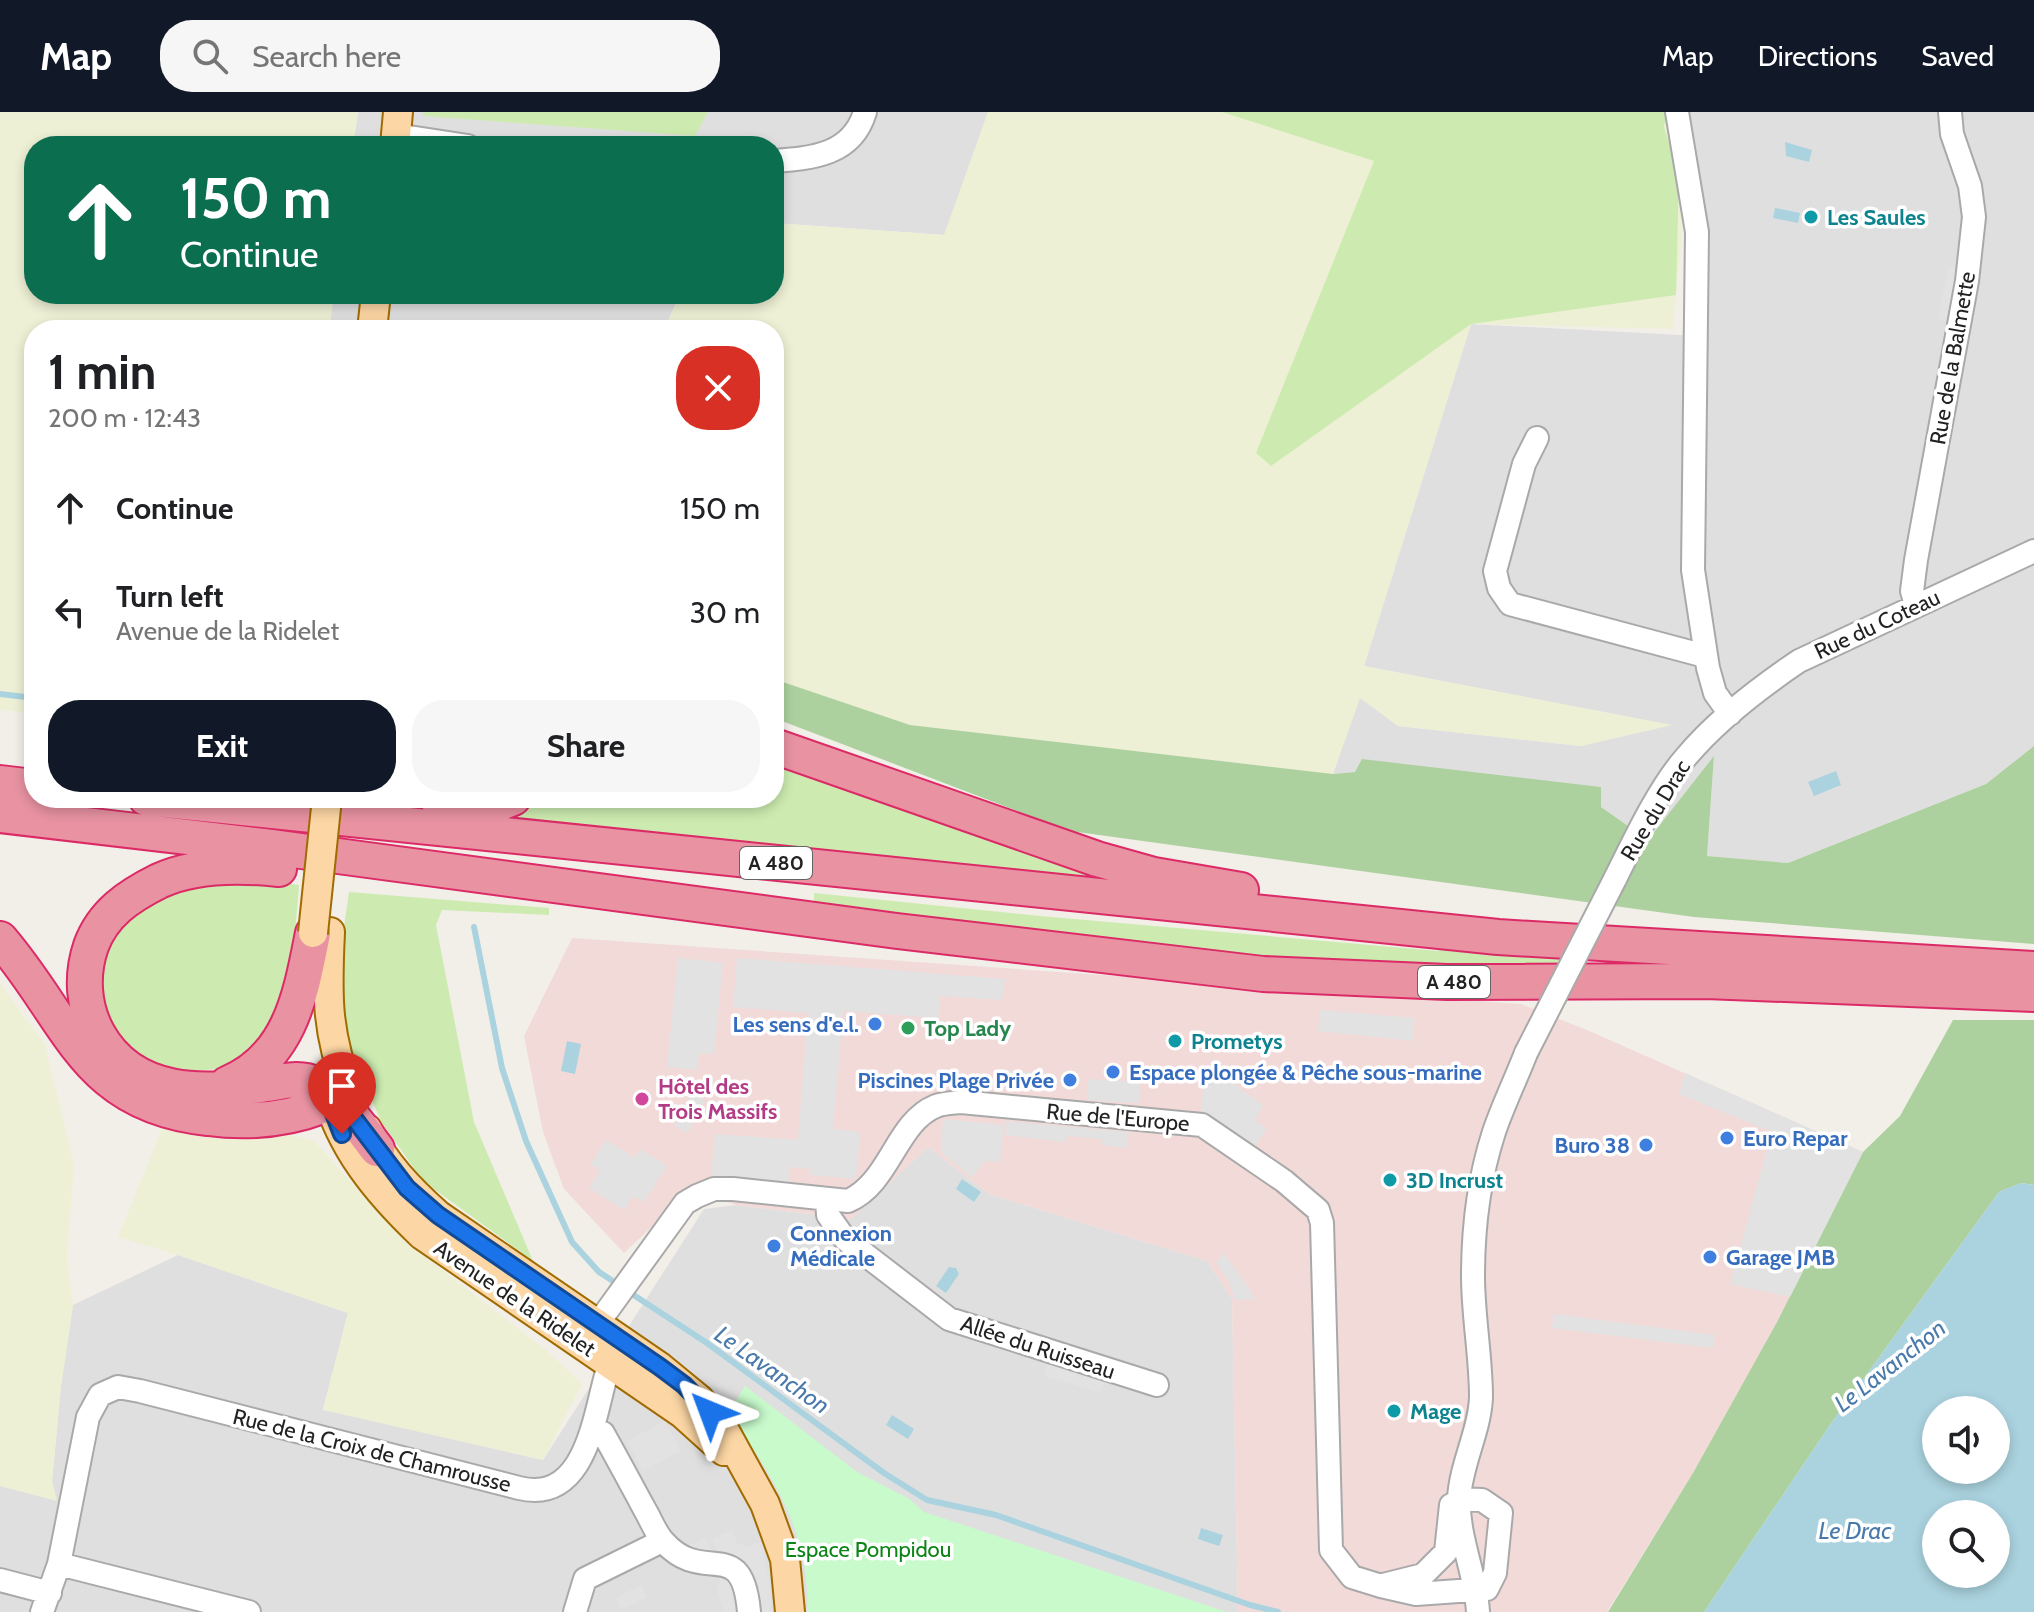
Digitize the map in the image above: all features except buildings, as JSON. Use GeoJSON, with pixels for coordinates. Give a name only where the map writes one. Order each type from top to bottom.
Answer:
{"type":"FeatureCollection","features":[{"type":"Feature","properties":{"kind":"highway"},"geometry":{"type":"LineString","coordinates":[[784,749],[1097,859],[1193,883],[1380,908],[1407,927]]}},
{"type":"Feature","properties":{"kind":"highway"},"geometry":{"type":"LineString","coordinates":[[0,783],[24,786]]}},
{"type":"Feature","properties":{"kind":"highway","name":"A 480"},"geometry":{"type":"LineString","coordinates":[[244,808],[1498,937],[2028,981]]}},
{"type":"Feature","properties":{"kind":"highway"},"geometry":{"type":"LineString","coordinates":[[407,808],[469,811],[486,808]]}},
{"type":"Feature","properties":{"kind":"highway","name":"A 480"},"geometry":{"type":"LineString","coordinates":[[0,815],[287,849],[897,931],[1263,974],[1447,982],[2028,981]]}},
{"type":"Feature","properties":{"kind":"highway"},"geometry":{"type":"LineString","coordinates":[[333,1082],[315,1084],[295,1080],[181,1090],[163,1086],[132,1070],[106,1046],[97,1032],[86,1000],[84,988],[88,956],[99,927],[134,894],[177,874],[217,868],[273,869],[897,931]]}},
{"type":"Feature","properties":{"kind":"highway"},"geometry":{"type":"LineString","coordinates":[[210,1089],[254,1070],[277,1045],[298,1003],[322,932]]}},
{"type":"Feature","properties":{"kind":"highway"},"geometry":{"type":"LineString","coordinates":[[0,939],[90,1063],[122,1092],[161,1109],[227,1120],[293,1116],[322,1106],[333,1082]]}},
{"type":"Feature","properties":{"kind":"highway"},"geometry":{"type":"LineString","coordinates":[[333,1082],[335,1096],[377,1149]]}},
{"type":"Feature","properties":{"kind":"highway"},"geometry":{"type":"LineString","coordinates":[[293,1116],[328,1125],[342,1134]]}},
{"type":"Feature","properties":{"kind":"main road"},"geometry":{"type":"LineString","coordinates":[[322,932],[327,808]]}},
{"type":"Feature","properties":{"kind":"main road"},"geometry":{"type":"LineString","coordinates":[[322,932],[342,808]]}},
{"type":"Feature","properties":{"kind":"main road","name":"Avenue de la Ridelet"},"geometry":{"type":"LineString","coordinates":[[322,932],[311,998],[315,1045],[333,1082],[342,1134],[378,1189],[422,1235],[683,1414],[751,1478]]}},
{"type":"Feature","properties":{"kind":"main road","name":"Avenue de la Ridelet"},"geometry":{"type":"LineString","coordinates":[[377,1149],[407,1188],[438,1215],[606,1314],[660,1367],[699,1399],[721,1424],[765,1504],[785,1559],[790,1612]]}},
{"type":"Feature","properties":{"kind":"main road"},"geometry":{"type":"LineString","coordinates":[[565,1331],[585,1332],[606,1314]]}},
{"type":"Feature","properties":{"kind":"street"},"geometry":{"type":"LineString","coordinates":[[784,159],[824,153],[846,145],[857,133],[865,112]]}},
{"type":"Feature","properties":{"kind":"street"},"geometry":{"type":"LineString","coordinates":[[1677,112],[1697,232],[1693,570],[1705,656],[1715,693],[1730,714]]}},
{"type":"Feature","properties":{"kind":"street","name":"Rue de la Balmette"},"geometry":{"type":"LineString","coordinates":[[1916,605],[1912,591],[1916,560],[1967,281],[1974,217],[1970,186],[1952,134],[1950,112]]}},
{"type":"Feature","properties":{"kind":"street"},"geometry":{"type":"LineString","coordinates":[[1537,438],[1524,464],[1495,571],[1499,588],[1510,604],[1705,656]]}},
{"type":"Feature","properties":{"kind":"street","name":"Rue du Coteau"},"geometry":{"type":"LineString","coordinates":[[1730,714],[1799,661],[2034,551]]}},
{"type":"Feature","properties":{"kind":"street","name":"Rue du Drac"},"geometry":{"type":"LineString","coordinates":[[1478,1601],[1459,1499],[1481,1399],[1473,1275],[1475,1230],[1482,1181],[1495,1131],[1526,1053],[1654,806],[1684,758],[1730,714]]}},
{"type":"Feature","properties":{"kind":"street","name":"Rue de l'Europe"},"geometry":{"type":"LineString","coordinates":[[606,1314],[685,1203],[714,1189],[848,1201],[861,1196],[883,1170],[914,1121],[932,1108],[961,1102],[1202,1125],[1284,1181],[1318,1210],[1322,1223],[1331,1550],[1352,1577],[1416,1594],[1478,1601]]}},
{"type":"Feature","properties":{"kind":"street","name":"Allée du Ruisseau"},"geometry":{"type":"LineString","coordinates":[[827,1200],[828,1215],[845,1239],[949,1319],[1157,1385]]}},
{"type":"Feature","properties":{"kind":"street","name":"Avenue de la Ridelet"},"geometry":{"type":"LineString","coordinates":[[606,1314],[608,1361]]}},
{"type":"Feature","properties":{"kind":"street","name":"Rue de la Croix de Chamrousse"},"geometry":{"type":"LineString","coordinates":[[59,1564],[88,1417],[100,1395],[118,1387],[525,1490],[548,1488],[567,1478],[585,1454],[608,1361]]}},
{"type":"Feature","properties":{"kind":"street"},"geometry":{"type":"LineString","coordinates":[[592,1430],[603,1433],[662,1541],[681,1558],[702,1564],[732,1566],[740,1572],[745,1583],[749,1612]]}},
{"type":"Feature","properties":{"kind":"street"},"geometry":{"type":"LineString","coordinates":[[1381,1586],[1423,1575],[1446,1552],[1450,1506],[1459,1499],[1482,1500],[1501,1513],[1495,1573],[1478,1601]]}},
{"type":"Feature","properties":{"kind":"street"},"geometry":{"type":"LineString","coordinates":[[575,1612],[585,1579],[662,1541]]}},
{"type":"Feature","properties":{"kind":"street"},"geometry":{"type":"LineString","coordinates":[[0,1580],[46,1603],[59,1564],[249,1612]]}},
{"type":"Feature","properties":{"kind":"shaded area"},"geometry":{"type":"Polygon","coordinates":[[[358,112],[423,112],[694,136],[354,136],[358,112]]]}},
{"type":"Feature","properties":{"kind":"shaded area"},"geometry":{"type":"Polygon","coordinates":[[[708,112],[988,112],[945,235],[784,224],[784,136],[694,136],[708,112]]]}},
{"type":"Feature","properties":{"kind":"shaded area"},"geometry":{"type":"Polygon","coordinates":[[[1688,112],[2034,112],[2034,746],[1986,784],[1788,863],[1707,856],[1714,758],[1648,840],[1601,807],[1601,787],[1355,772],[1333,774],[1359,695],[1398,726],[1580,746],[1670,725],[1364,666],[1471,324],[1700,336],[1688,112]]]}},
{"type":"Feature","properties":{"kind":"shaded area"},"geometry":{"type":"Polygon","coordinates":[[[1948,266],[1962,269],[1953,322],[1938,320],[1948,266]]]}},
{"type":"Feature","properties":{"kind":"shaded area"},"geometry":{"type":"Polygon","coordinates":[[[333,304],[676,304],[668,320],[330,320],[333,304]]]}},
{"type":"Feature","properties":{"kind":"shaded area"},"geometry":{"type":"Polygon","coordinates":[[[572,938],[1521,1004],[1863,1152],[1777,1322],[1693,1473],[1607,1612],[1238,1612],[1232,1299],[1207,1261],[989,1194],[928,1147],[851,1219],[736,1205],[690,1191],[624,1253],[564,1189],[543,1132],[524,1036],[572,938]]]}},
{"type":"Feature","properties":{"kind":"shaded area"},"geometry":{"type":"Polygon","coordinates":[[[678,958],[723,963],[714,1054],[699,1053],[697,1070],[667,1067],[678,958]]]}},
{"type":"Feature","properties":{"kind":"shaded area"},"geometry":{"type":"Polygon","coordinates":[[[737,958],[1005,979],[1002,1000],[940,996],[938,1018],[843,1011],[833,1129],[860,1132],[856,1179],[810,1175],[810,1169],[790,1167],[788,1186],[711,1179],[715,1134],[798,1140],[808,1013],[733,1007],[737,958]]]}},
{"type":"Feature","properties":{"kind":"shaded area"},"geometry":{"type":"Polygon","coordinates":[[[1320,1010],[1415,1018],[1412,1041],[1318,1031],[1320,1010]]]}},
{"type":"Feature","properties":{"kind":"shaded area"},"geometry":{"type":"Polygon","coordinates":[[[1003,1070],[1052,1074],[1051,1092],[1002,1089],[1003,1070]]]}},
{"type":"Feature","properties":{"kind":"shaded area"},"geometry":{"type":"Polygon","coordinates":[[[1205,1072],[1234,1074],[1235,1085],[1263,1105],[1255,1120],[1267,1129],[1255,1146],[1201,1110],[1205,1072]]]}},
{"type":"Feature","properties":{"kind":"shaded area"},"geometry":{"type":"Polygon","coordinates":[[[1685,1073],[1863,1152],[1790,1297],[1730,1284],[1772,1132],[1679,1094],[1685,1073]]]}},
{"type":"Feature","properties":{"kind":"shaded area"},"geometry":{"type":"Polygon","coordinates":[[[1088,1079],[1140,1082],[1139,1103],[1087,1100],[1088,1079]]]}},
{"type":"Feature","properties":{"kind":"shaded area"},"geometry":{"type":"Polygon","coordinates":[[[692,1094],[705,1101],[687,1133],[674,1126],[692,1094]]]}},
{"type":"Feature","properties":{"kind":"shaded area"},"geometry":{"type":"Polygon","coordinates":[[[943,1119],[1004,1125],[1000,1162],[984,1161],[972,1177],[941,1152],[943,1119]]]}},
{"type":"Feature","properties":{"kind":"shaded area"},"geometry":{"type":"Polygon","coordinates":[[[1006,1121],[1129,1132],[1127,1148],[1102,1145],[1102,1139],[1067,1136],[1066,1142],[1005,1135],[1006,1121]]]}},
{"type":"Feature","properties":{"kind":"shaded area"},"geometry":{"type":"Polygon","coordinates":[[[606,1140],[635,1158],[640,1149],[667,1166],[644,1202],[633,1196],[624,1210],[589,1188],[600,1171],[591,1164],[606,1140]]]}},
{"type":"Feature","properties":{"kind":"shaded area"},"geometry":{"type":"Polygon","coordinates":[[[928,1147],[989,1194],[1207,1261],[1232,1299],[1238,1612],[0,1612],[0,1486],[56,1500],[52,1482],[73,1305],[178,1255],[348,1313],[323,1409],[543,1460],[704,1209],[736,1205],[851,1219],[928,1147]]]}},
{"type":"Feature","properties":{"kind":"shaded area"},"geometry":{"type":"Polygon","coordinates":[[[1224,1253],[1256,1299],[1235,1300],[1227,1278],[1216,1263],[1224,1253]]]}},
{"type":"Feature","properties":{"kind":"shaded area"},"geometry":{"type":"Polygon","coordinates":[[[1554,1314],[1715,1335],[1713,1348],[1552,1328],[1554,1314]]]}},
{"type":"Feature","properties":{"kind":"shaded area"},"geometry":{"type":"Polygon","coordinates":[[[1049,1358],[1107,1374],[1101,1393],[1044,1376],[1049,1358]]]}},
{"type":"Feature","properties":{"kind":"shaded area"},"geometry":{"type":"Polygon","coordinates":[[[665,1421],[681,1451],[643,1471],[627,1441],[665,1421]]]}},
{"type":"Feature","properties":{"kind":"shaded area"},"geometry":{"type":"Polygon","coordinates":[[[732,1530],[737,1543],[747,1547],[761,1542],[769,1580],[771,1612],[724,1612],[717,1591],[719,1565],[697,1558],[690,1545],[705,1537],[713,1554],[718,1551],[712,1539],[732,1530]]]}},
{"type":"Feature","properties":{"kind":"shaded area"},"geometry":{"type":"Polygon","coordinates":[[[641,1585],[647,1597],[622,1610],[616,1598],[641,1585]]]}},
{"type":"Feature","properties":{"kind":"green space"},"geometry":{"type":"Polygon","coordinates":[[[0,112],[358,112],[354,136],[24,136],[24,304],[333,304],[330,320],[24,320],[24,712],[0,710],[0,112]]]}},
{"type":"Feature","properties":{"kind":"green space"},"geometry":{"type":"Polygon","coordinates":[[[423,112],[708,112],[695,136],[423,116],[423,112]]]}},
{"type":"Feature","properties":{"kind":"green space"},"geometry":{"type":"Polygon","coordinates":[[[988,112],[1671,112],[1684,212],[1673,329],[1471,324],[1364,666],[1672,725],[1581,746],[1398,726],[1360,698],[1333,774],[910,725],[784,682],[784,320],[668,320],[676,304],[784,304],[784,224],[944,235],[988,112]]]}},
{"type":"Feature","properties":{"kind":"green space"},"geometry":{"type":"Polygon","coordinates":[[[1222,112],[1667,112],[1664,127],[1679,175],[1676,295],[1471,324],[1271,466],[1256,453],[1374,161],[1222,112]]]}},
{"type":"Feature","properties":{"kind":"green space"},"geometry":{"type":"Polygon","coordinates":[[[784,682],[910,725],[1333,774],[1355,772],[1362,759],[1601,787],[1601,807],[1648,840],[1714,756],[1707,856],[1788,863],[1986,784],[2034,746],[2034,944],[1694,917],[1070,831],[784,722],[784,682]]]}},
{"type":"Feature","properties":{"kind":"green space"},"geometry":{"type":"Polygon","coordinates":[[[784,759],[1099,869],[1098,879],[505,817],[517,808],[784,808],[784,759]]]}},
{"type":"Feature","properties":{"kind":"green space"},"geometry":{"type":"Polygon","coordinates":[[[252,877],[299,885],[291,983],[278,1029],[221,1069],[168,1072],[122,1043],[102,1006],[99,962],[109,935],[147,902],[203,881],[252,877]]]}},
{"type":"Feature","properties":{"kind":"green space"},"geometry":{"type":"Polygon","coordinates":[[[349,892],[549,908],[549,915],[442,910],[436,925],[474,1122],[533,1261],[423,1181],[382,1123],[345,1041],[341,948],[349,892]]]}},
{"type":"Feature","properties":{"kind":"green space"},"geometry":{"type":"Polygon","coordinates":[[[814,893],[1439,951],[1441,946],[1562,955],[1555,969],[1357,968],[814,903],[814,893]]]}},
{"type":"Feature","properties":{"kind":"green space"},"geometry":{"type":"Polygon","coordinates":[[[0,983],[45,1045],[74,1164],[67,1257],[73,1305],[52,1481],[57,1501],[0,1486],[0,983]]]}},
{"type":"Feature","properties":{"kind":"green space"},"geometry":{"type":"Polygon","coordinates":[[[1953,1020],[2034,1020],[2034,1185],[2021,1183],[1999,1192],[1830,1425],[1704,1612],[1608,1612],[1693,1473],[1777,1322],[1863,1152],[1900,1116],[1953,1020]]]}},
{"type":"Feature","properties":{"kind":"green space"},"geometry":{"type":"Polygon","coordinates":[[[164,1124],[286,1133],[314,1141],[405,1241],[546,1350],[582,1384],[543,1460],[323,1410],[348,1313],[118,1237],[164,1124]]]}},
{"type":"Feature","properties":{"kind":"green space","name":"Espace Pompidou"},"geometry":{"type":"Polygon","coordinates":[[[745,1386],[857,1472],[908,1498],[924,1512],[1227,1612],[807,1612],[803,1557],[786,1506],[728,1413],[745,1386]]]}},
{"type":"Feature","properties":{"kind":"water"},"geometry":{"type":"Polygon","coordinates":[[[1785,142],[1812,150],[1809,162],[1786,156],[1785,142]]]}},
{"type":"Feature","properties":{"kind":"water"},"geometry":{"type":"Polygon","coordinates":[[[1775,208],[1800,213],[1798,223],[1773,218],[1775,208]]]}},
{"type":"Feature","properties":{"kind":"water"},"geometry":{"type":"Polygon","coordinates":[[[1836,771],[1841,785],[1814,796],[1808,782],[1836,771]]]}},
{"type":"Feature","properties":{"kind":"water"},"geometry":{"type":"Polygon","coordinates":[[[567,1041],[581,1044],[575,1074],[561,1071],[567,1041]]]}},
{"type":"Feature","properties":{"kind":"water"},"geometry":{"type":"Polygon","coordinates":[[[962,1179],[981,1192],[974,1202],[956,1189],[962,1179]]]}},
{"type":"Feature","properties":{"kind":"water","name":"Le Drac"},"geometry":{"type":"Polygon","coordinates":[[[2021,1183],[2034,1185],[2034,1612],[1704,1612],[1830,1425],[1999,1192],[2021,1183]]]}},
{"type":"Feature","properties":{"kind":"water"},"geometry":{"type":"Polygon","coordinates":[[[949,1267],[956,1268],[959,1274],[946,1293],[936,1286],[949,1267]]]}},
{"type":"Feature","properties":{"kind":"water"},"geometry":{"type":"Polygon","coordinates":[[[892,1415],[914,1429],[908,1439],[886,1425],[892,1415]]]}},
{"type":"Feature","properties":{"kind":"water"},"geometry":{"type":"Polygon","coordinates":[[[1201,1528],[1223,1535],[1219,1546],[1198,1539],[1201,1528]]]}},
{"type":"Feature","properties":{"kind":"waterway","name":"Le Lavanchon"},"geometry":{"type":"LineString","coordinates":[[0,694],[24,697]]}},
{"type":"Feature","properties":{"kind":"waterway","name":"Le Lavanchon"},"geometry":{"type":"LineString","coordinates":[[474,927],[502,1068],[526,1141],[572,1242],[599,1272],[619,1285]]}},
{"type":"Feature","properties":{"kind":"waterway","name":"Le Lavanchon"},"geometry":{"type":"LineString","coordinates":[[629,1292],[707,1343],[884,1473],[927,1500],[996,1515],[1250,1605],[1278,1612]]}},
{"type":"Feature","properties":{"kind":"place","name":"Les Saules"},"geometry":{"type":"Point","coordinates":[1811,217]}},
{"type":"Feature","properties":{"kind":"place","name":"Les sens d'e.l."},"geometry":{"type":"Point","coordinates":[875,1024]}},
{"type":"Feature","properties":{"kind":"place","name":"Top Lady"},"geometry":{"type":"Point","coordinates":[908,1028]}},
{"type":"Feature","properties":{"kind":"place","name":"Prometys"},"geometry":{"type":"Point","coordinates":[1175,1041]}},
{"type":"Feature","properties":{"kind":"place","name":"Espace plongée & Pêche sous-marine"},"geometry":{"type":"Point","coordinates":[1113,1072]}},
{"type":"Feature","properties":{"kind":"place","name":"Piscines Plage Privée"},"geometry":{"type":"Point","coordinates":[1070,1080]}},
{"type":"Feature","properties":{"kind":"place","name":"Hôtel des Trois Massifs"},"geometry":{"type":"Point","coordinates":[642,1099]}},
{"type":"Feature","properties":{"kind":"place","name":"Euro Repar"},"geometry":{"type":"Point","coordinates":[1727,1138]}},
{"type":"Feature","properties":{"kind":"place","name":"Buro 38"},"geometry":{"type":"Point","coordinates":[1646,1145]}},
{"type":"Feature","properties":{"kind":"place","name":"3D Incrust"},"geometry":{"type":"Point","coordinates":[1390,1180]}},
{"type":"Feature","properties":{"kind":"place","name":"Connexion Médicale"},"geometry":{"type":"Point","coordinates":[774,1246]}},
{"type":"Feature","properties":{"kind":"place","name":"Garage JMB"},"geometry":{"type":"Point","coordinates":[1710,1257]}},
{"type":"Feature","properties":{"kind":"place","name":"Mage"},"geometry":{"type":"Point","coordinates":[1394,1411]}},
{"type":"Feature","properties":{"kind":"route"},"geometry":{"type":"LineString","coordinates":[[342,1134],[326,1093],[343,1104],[407,1188],[438,1215],[660,1367],[684,1385],[710,1412]]}}]}
